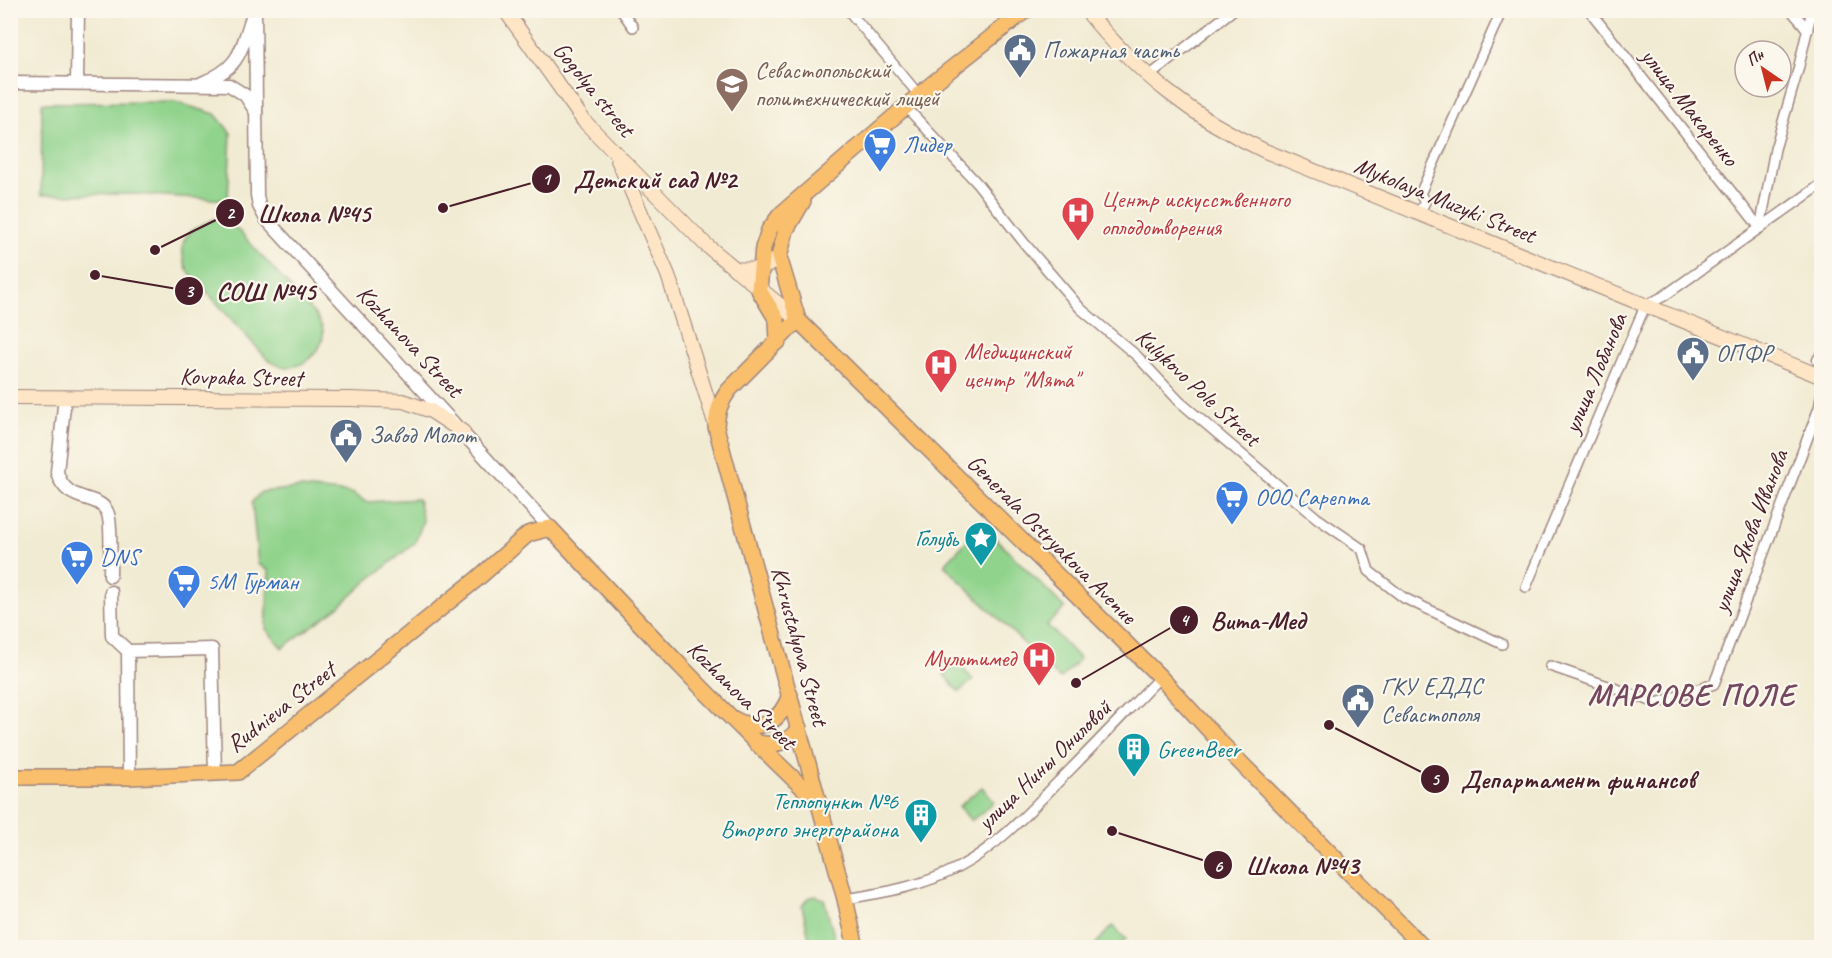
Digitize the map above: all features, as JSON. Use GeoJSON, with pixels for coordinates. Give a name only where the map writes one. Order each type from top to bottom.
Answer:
{"type":"FeatureCollection","features":[{"type":"Feature","properties":{"kind":"main road","name":"Gogolya street"},"geometry":{"type":"LineString","coordinates":[[505,10],[584,121],[705,244],[798,320]]}},
{"type":"Feature","properties":{"kind":"main road"},"geometry":{"type":"LineString","coordinates":[[778,342],[777,320],[759,290],[763,248],[769,230],[781,214],[873,137],[906,106],[1026,10]]}},
{"type":"Feature","properties":{"kind":"main road","name":"Mykolaya Muzyki Street"},"geometry":{"type":"LineString","coordinates":[[1086,10],[1126,56],[1148,77],[1197,115],[1234,136],[1265,151],[1821,377]]}},
{"type":"Feature","properties":{"kind":"main road","name":"Khrustalyova Street"},"geometry":{"type":"LineString","coordinates":[[609,146],[620,163],[668,275],[716,427],[845,899],[856,948]]}},
{"type":"Feature","properties":{"kind":"main road"},"geometry":{"type":"LineString","coordinates":[[798,320],[779,257],[786,230],[813,186]]}},
{"type":"Feature","properties":{"kind":"main road"},"geometry":{"type":"LineString","coordinates":[[735,269],[762,268],[770,265],[779,257]]}},
{"type":"Feature","properties":{"kind":"main road","name":"Khrustalyova Street"},"geometry":{"type":"LineString","coordinates":[[716,427],[721,401],[729,390],[798,320]]}},
{"type":"Feature","properties":{"kind":"main road","name":"Generala Ostryakova Avenue"},"geometry":{"type":"LineString","coordinates":[[798,320],[923,441],[991,513],[1160,677],[1221,743],[1424,948]]}},
{"type":"Feature","properties":{"kind":"main road","name":"Kovpaka Street"},"geometry":{"type":"LineString","coordinates":[[10,397],[403,401],[431,411],[463,432]]}},
{"type":"Feature","properties":{"kind":"main road","name":"Rudnieva Street"},"geometry":{"type":"LineString","coordinates":[[10,777],[129,777],[238,772],[477,579],[528,534],[550,528]]}},
{"type":"Feature","properties":{"kind":"main road","name":"Kozhanova Street"},"geometry":{"type":"LineString","coordinates":[[550,528],[730,717],[817,801]]}},
{"type":"Feature","properties":{"kind":"main road"},"geometry":{"type":"LineString","coordinates":[[730,717],[744,724],[759,726],[773,720],[784,710],[790,695]]}},
{"type":"Feature","properties":{"kind":"main road"},"geometry":{"type":"LineString","coordinates":[[756,743],[768,746],[781,743],[792,737],[799,728]]}},
{"type":"Feature","properties":{"kind":"street"},"geometry":{"type":"LineString","coordinates":[[78,10],[78,82]]}},
{"type":"Feature","properties":{"kind":"street"},"geometry":{"type":"LineString","coordinates":[[198,85],[223,73],[235,62],[240,55],[255,10]]}},
{"type":"Feature","properties":{"kind":"street","name":"Kozhanova Street"},"geometry":{"type":"LineString","coordinates":[[255,10],[257,195],[259,206],[266,219],[550,528]]}},
{"type":"Feature","properties":{"kind":"street"},"geometry":{"type":"LineString","coordinates":[[621,10],[633,27]]}},
{"type":"Feature","properties":{"kind":"street"},"geometry":{"type":"LineString","coordinates":[[848,10],[919,95]]}},
{"type":"Feature","properties":{"kind":"street"},"geometry":{"type":"LineString","coordinates":[[1148,77],[1233,10]]}},
{"type":"Feature","properties":{"kind":"street"},"geometry":{"type":"LineString","coordinates":[[1419,213],[1425,202],[1420,194],[1502,10]]}},
{"type":"Feature","properties":{"kind":"street","name":"улица Макаренко"},"geometry":{"type":"LineString","coordinates":[[1589,10],[1760,228]]}},
{"type":"Feature","properties":{"kind":"street"},"geometry":{"type":"LineString","coordinates":[[1791,10],[1808,30]]}},
{"type":"Feature","properties":{"kind":"street"},"geometry":{"type":"LineString","coordinates":[[1760,228],[1775,148],[1812,10]]}},
{"type":"Feature","properties":{"kind":"street"},"geometry":{"type":"LineString","coordinates":[[10,82],[234,86],[245,95],[257,116]]}},
{"type":"Feature","properties":{"kind":"street","name":"Kulykovo Pole Street"},"geometry":{"type":"LineString","coordinates":[[906,106],[977,183],[1025,244],[1081,309],[1137,356],[1180,402],[1317,518],[1362,549],[1368,572],[1404,598],[1502,644]]}},
{"type":"Feature","properties":{"kind":"street","name":"улица Лобанова"},"geometry":{"type":"LineString","coordinates":[[1526,587],[1645,306],[1664,296],[1821,184]]}},
{"type":"Feature","properties":{"kind":"street"},"geometry":{"type":"LineString","coordinates":[[1821,356],[1819,360],[1821,371]]}},
{"type":"Feature","properties":{"kind":"street","name":"улица Якова Иванова"},"geometry":{"type":"LineString","coordinates":[[1550,666],[1657,703],[1714,684],[1820,408],[1821,392]]}},
{"type":"Feature","properties":{"kind":"street"},"geometry":{"type":"LineString","coordinates":[[65,397],[57,472],[59,481],[67,491],[104,506],[109,515],[110,576]]}},
{"type":"Feature","properties":{"kind":"street","name":"Rudnieva Street"},"geometry":{"type":"LineString","coordinates":[[528,534],[537,514]]}},
{"type":"Feature","properties":{"kind":"street"},"geometry":{"type":"LineString","coordinates":[[111,592],[112,636],[128,651],[212,649],[215,773]]}},
{"type":"Feature","properties":{"kind":"street"},"geometry":{"type":"LineString","coordinates":[[128,651],[129,777]]}},
{"type":"Feature","properties":{"kind":"street","name":"улица Нины Ониловой"},"geometry":{"type":"LineString","coordinates":[[845,899],[934,879],[959,867],[981,852],[1022,819],[1160,677]]}},
{"type":"Feature","properties":{"kind":"green space"},"geometry":{"type":"Polygon","coordinates":[[[175,102],[215,114],[231,133],[228,200],[132,194],[41,195],[42,103],[175,102]]]}},
{"type":"Feature","properties":{"kind":"green space"},"geometry":{"type":"Polygon","coordinates":[[[215,219],[229,224],[240,232],[317,317],[323,330],[323,338],[316,352],[304,363],[289,367],[279,366],[268,360],[188,271],[182,251],[186,237],[197,227],[215,219]]]}},
{"type":"Feature","properties":{"kind":"green space"},"geometry":{"type":"Polygon","coordinates":[[[301,488],[352,493],[366,502],[418,499],[423,521],[415,543],[340,606],[282,648],[266,629],[269,571],[258,564],[252,502],[261,492],[301,488]]]}},
{"type":"Feature","properties":{"kind":"green space"},"geometry":{"type":"Polygon","coordinates":[[[982,525],[1065,608],[1047,625],[1080,659],[1060,679],[944,565],[982,525]]]}},
{"type":"Feature","properties":{"kind":"green space"},"geometry":{"type":"Polygon","coordinates":[[[958,663],[973,680],[959,692],[944,675],[958,663]]]}},
{"type":"Feature","properties":{"kind":"green space"},"geometry":{"type":"Polygon","coordinates":[[[982,787],[994,802],[971,821],[959,806],[982,787]]]}},
{"type":"Feature","properties":{"kind":"green space"},"geometry":{"type":"Polygon","coordinates":[[[816,896],[824,899],[837,947],[811,947],[802,906],[808,898],[816,896]]]}},
{"type":"Feature","properties":{"kind":"green space"},"geometry":{"type":"Polygon","coordinates":[[[1112,926],[1126,939],[1118,947],[1093,947],[1112,926]]]}},
{"type":"Feature","properties":{"kind":"place","name":"Пожарная часть"},"geometry":{"type":"Point","coordinates":[1020,79]}},
{"type":"Feature","properties":{"kind":"place","name":"Севастопольский политехнический лицей"},"geometry":{"type":"Point","coordinates":[732,113]}},
{"type":"Feature","properties":{"kind":"place","name":"Лидер"},"geometry":{"type":"Point","coordinates":[880,173]}},
{"type":"Feature","properties":{"kind":"place","name":"Детский сад №2"},"geometry":{"type":"Point","coordinates":[443,208]}},
{"type":"Feature","properties":{"kind":"place","name":"Центр искусственного оплодотворения"},"geometry":{"type":"Point","coordinates":[1078,242]}},
{"type":"Feature","properties":{"kind":"place","name":"Школа №45"},"geometry":{"type":"Point","coordinates":[155,250]}},
{"type":"Feature","properties":{"kind":"place","name":"СОШ №45"},"geometry":{"type":"Point","coordinates":[95,275]}},
{"type":"Feature","properties":{"kind":"place","name":"ОПФР"},"geometry":{"type":"Point","coordinates":[1693,382]}},
{"type":"Feature","properties":{"kind":"place","name":"Медицинский центр \"Мята\""},"geometry":{"type":"Point","coordinates":[941,394]}},
{"type":"Feature","properties":{"kind":"place","name":"Завод Молот"},"geometry":{"type":"Point","coordinates":[346,464]}},
{"type":"Feature","properties":{"kind":"place","name":"ООО Сарепта"},"geometry":{"type":"Point","coordinates":[1232,526]}},
{"type":"Feature","properties":{"kind":"place","name":"Голубь"},"geometry":{"type":"Point","coordinates":[981,567]}},
{"type":"Feature","properties":{"kind":"place","name":"DNS"},"geometry":{"type":"Point","coordinates":[77,586]}},
{"type":"Feature","properties":{"kind":"place","name":"5М Гурман"},"geometry":{"type":"Point","coordinates":[184,610]}},
{"type":"Feature","properties":{"kind":"place","name":"Вита-Мед"},"geometry":{"type":"Point","coordinates":[1076,683]}},
{"type":"Feature","properties":{"kind":"place","name":"Мультимед"},"geometry":{"type":"Point","coordinates":[1039,687]}},
{"type":"Feature","properties":{"kind":"place","name":"Департамент финансов"},"geometry":{"type":"Point","coordinates":[1329,725]}},
{"type":"Feature","properties":{"kind":"place","name":"ГКУ ЕДДС Севастополя"},"geometry":{"type":"Point","coordinates":[1358,729]}},
{"type":"Feature","properties":{"kind":"place","name":"GreenBeer"},"geometry":{"type":"Point","coordinates":[1134,778]}},
{"type":"Feature","properties":{"kind":"place","name":"Школа №43"},"geometry":{"type":"Point","coordinates":[1112,831]}},
{"type":"Feature","properties":{"kind":"place","name":"Теплопункт №6 Второго энергорайона"},"geometry":{"type":"Point","coordinates":[921,844]}},
{"type":"Feature","properties":{"kind":"district","name":"МАРСОВЕ ПОЛЕ"},"geometry":{"type":"Point","coordinates":[1692,695]}}]}
